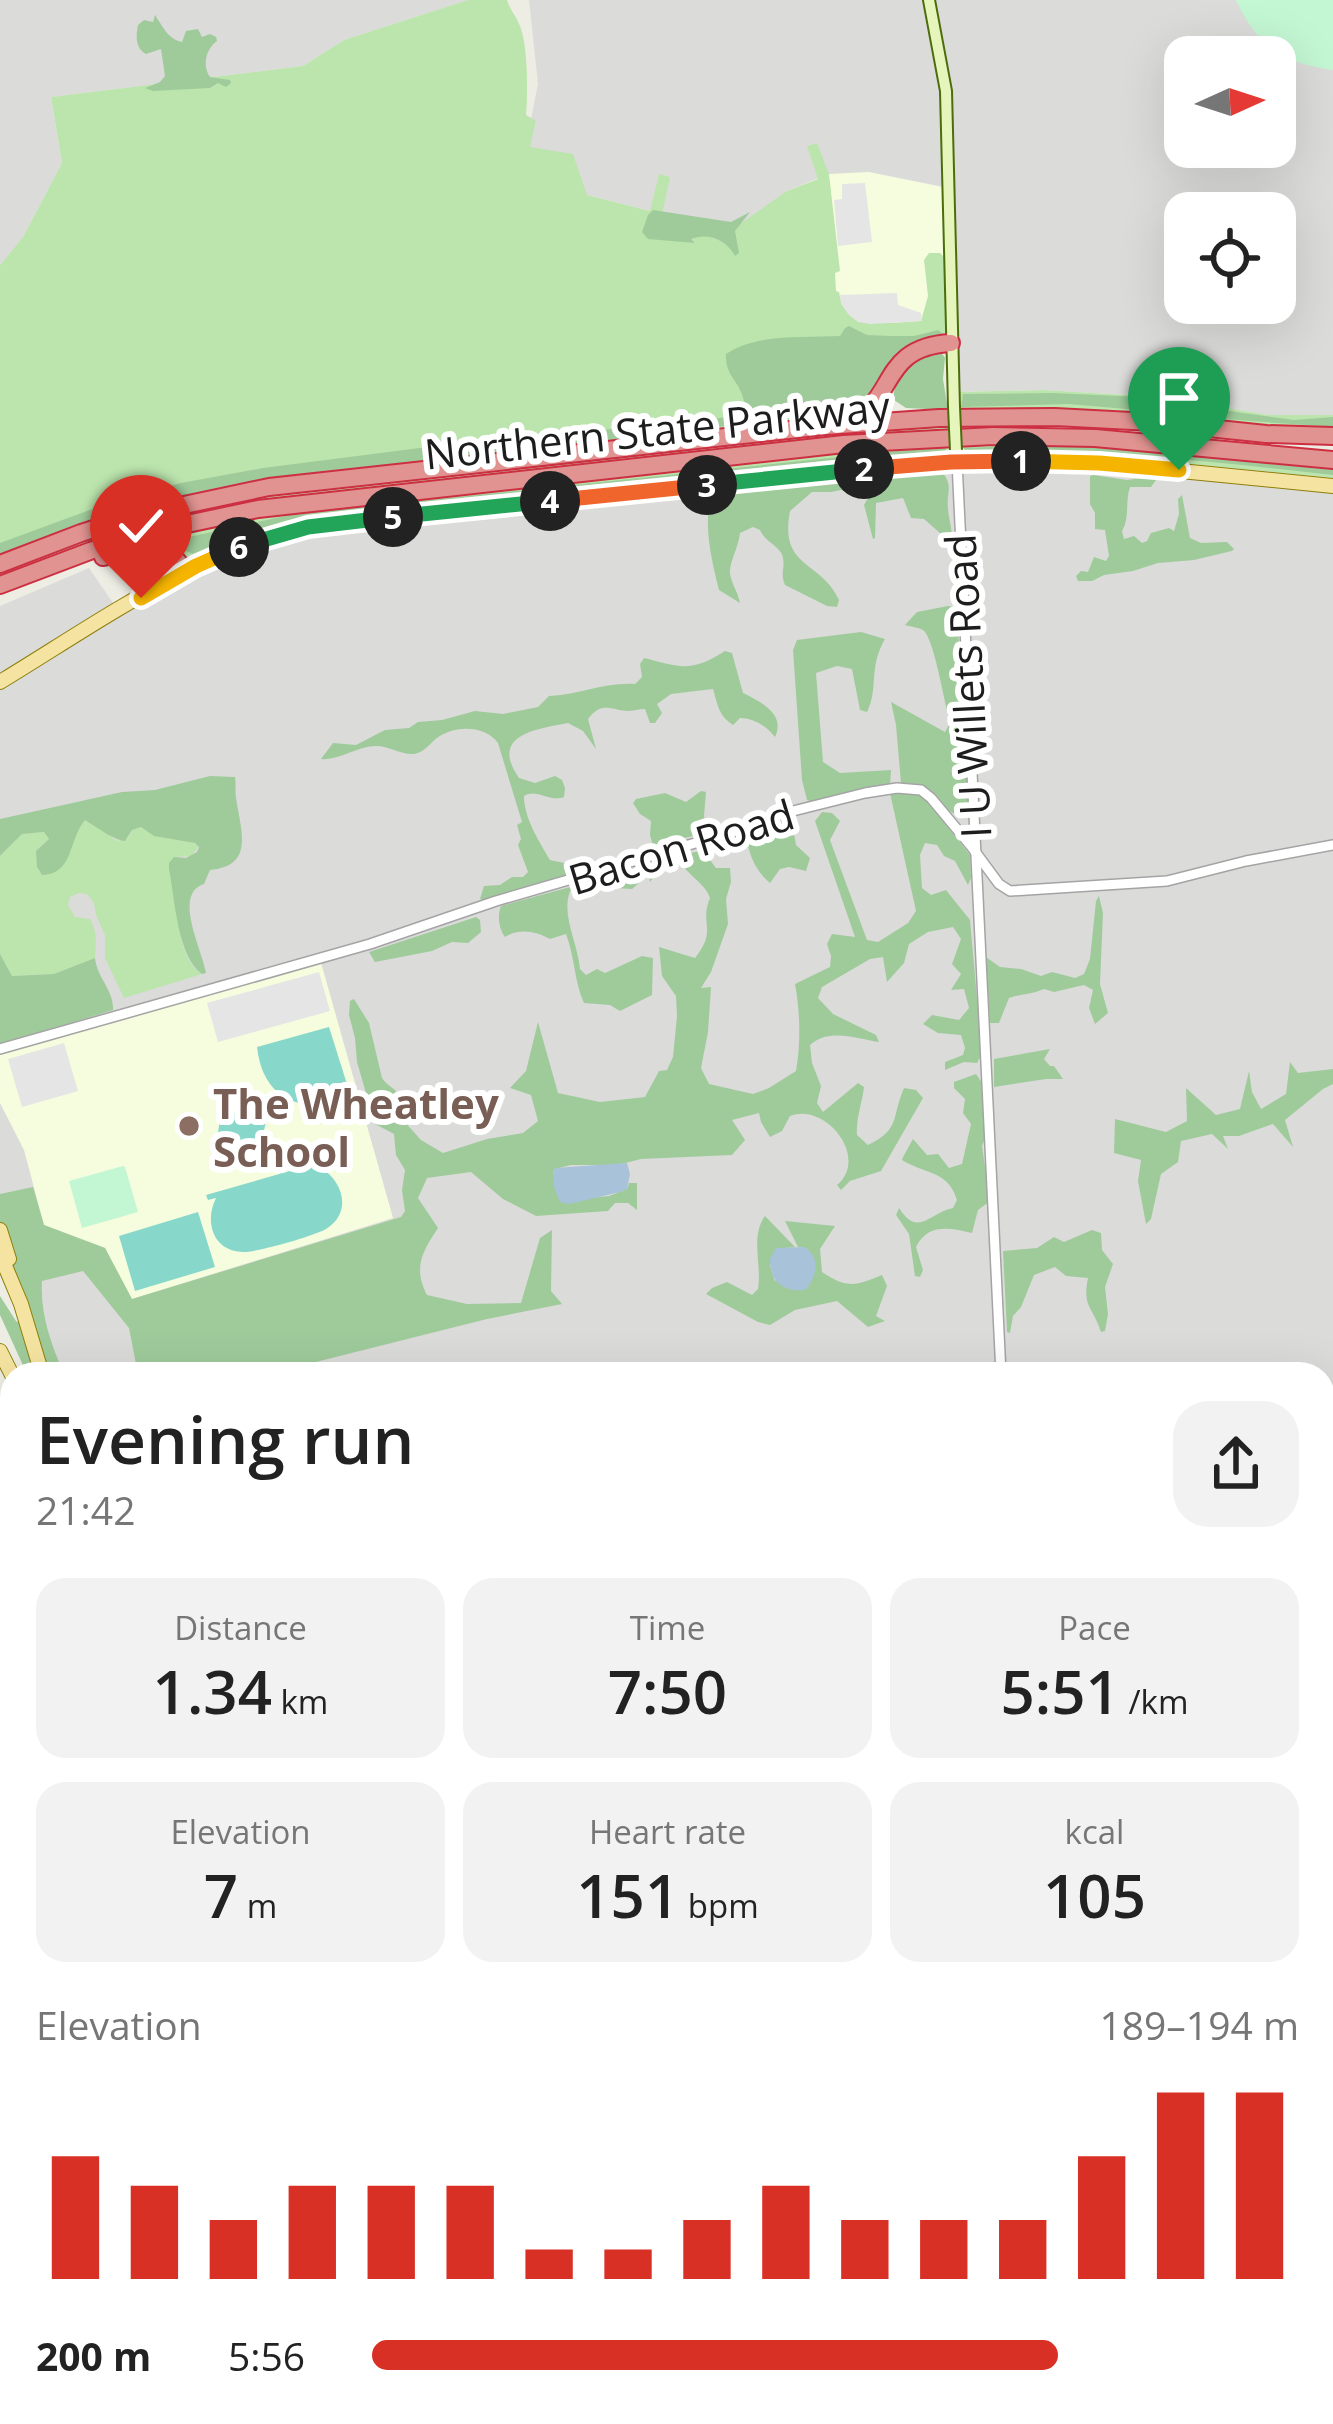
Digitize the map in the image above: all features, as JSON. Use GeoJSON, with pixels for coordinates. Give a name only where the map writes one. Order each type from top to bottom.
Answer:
{"type":"FeatureCollection","features":[{"type":"Feature","properties":{"kind":"highway"},"geometry":{"type":"LineString","coordinates":[[806,428],[866,412],[899,363],[932,344],[952,343]]}},
{"type":"Feature","properties":{"kind":"highway"},"geometry":{"type":"LineString","coordinates":[[885,385],[889,406],[922,418]]}},
{"type":"Feature","properties":{"kind":"highway","name":"Northern State Parkway"},"geometry":{"type":"LineString","coordinates":[[0,564],[117,521],[251,490],[806,428],[922,418],[1075,417],[1333,439]]}},
{"type":"Feature","properties":{"kind":"highway","name":"Northern State Parkway"},"geometry":{"type":"LineString","coordinates":[[0,589],[145,533],[258,508],[825,446],[962,436],[1070,437],[1333,460]]}},
{"type":"Feature","properties":{"kind":"highway"},"geometry":{"type":"LineString","coordinates":[[0,589],[129,551],[162,548],[174,555],[184,572]]}},
{"type":"Feature","properties":{"kind":"highway"},"geometry":{"type":"LineString","coordinates":[[129,551],[151,566],[149,593]]}},
{"type":"Feature","properties":{"kind":"main road","name":"I U Willets Road"},"geometry":{"type":"LineString","coordinates":[[929,0],[946,91],[957,457]]}},
{"type":"Feature","properties":{"kind":"main road"},"geometry":{"type":"LineString","coordinates":[[0,682],[184,572],[263,538],[329,524],[957,457],[1119,464],[1333,486]]}},
{"type":"Feature","properties":{"kind":"main road"},"geometry":{"type":"LineString","coordinates":[[0,1230],[38,1362]]}},
{"type":"Feature","properties":{"kind":"main road"},"geometry":{"type":"LineString","coordinates":[[0,1254],[21,1304]]}},
{"type":"Feature","properties":{"kind":"street","name":"I U Willets Road"},"geometry":{"type":"LineString","coordinates":[[957,457],[1000,1362]]}},
{"type":"Feature","properties":{"kind":"street","name":"Bacon Road"},"geometry":{"type":"LineString","coordinates":[[0,1049],[370,944],[496,901],[842,798],[913,788],[931,798],[1004,889],[1016,892],[1167,881],[1333,845]]}},
{"type":"Feature","properties":{"kind":"street"},"geometry":{"type":"LineString","coordinates":[[950,821],[963,821],[973,813]]}},
{"type":"Feature","properties":{"kind":"shaded area"},"geometry":{"type":"Polygon","coordinates":[[[0,0],[468,0],[344,40],[303,66],[51,97],[62,163],[23,237],[0,265],[0,0]]]}},
{"type":"Feature","properties":{"kind":"shaded area"},"geometry":{"type":"Polygon","coordinates":[[[529,0],[1333,0],[1333,415],[1269,415],[1201,404],[1167,363],[1162,397],[1043,390],[954,392],[949,269],[730,231],[587,195],[529,147],[536,122],[531,119],[538,84],[529,0]]]}},
{"type":"Feature","properties":{"kind":"shaded area"},"geometry":{"type":"Polygon","coordinates":[[[1236,0],[1333,0],[1333,70],[1296,62],[1296,36],[1258,36],[1236,0]]]}},
{"type":"Feature","properties":{"kind":"shaded area"},"geometry":{"type":"Polygon","coordinates":[[[869,172],[948,188],[951,323],[767,337],[787,191],[829,174],[869,172]]]}},
{"type":"Feature","properties":{"kind":"shaded area"},"geometry":{"type":"Polygon","coordinates":[[[865,183],[872,242],[838,246],[834,200],[842,199],[842,184],[865,183]]]}},
{"type":"Feature","properties":{"kind":"shaded area"},"geometry":{"type":"Polygon","coordinates":[[[897,293],[898,305],[921,313],[922,321],[858,322],[841,304],[840,295],[897,293]]]}},
{"type":"Feature","properties":{"kind":"shaded area"},"geometry":{"type":"Polygon","coordinates":[[[1059,461],[1333,486],[1333,1362],[38,1362],[0,1230],[0,606],[89,568],[113,603],[141,598],[276,534],[896,466],[1059,461]]]}},
{"type":"Feature","properties":{"kind":"shaded area","name":"The Wheatley School"},"geometry":{"type":"Polygon","coordinates":[[[320,959],[393,1218],[132,1299],[105,1248],[44,1225],[24,1150],[0,1103],[0,1049],[320,959]]]}},
{"type":"Feature","properties":{"kind":"shaded area"},"geometry":{"type":"Polygon","coordinates":[[[319,972],[330,1011],[218,1042],[207,1003],[319,972]]]}},
{"type":"Feature","properties":{"kind":"shaded area"},"geometry":{"type":"Polygon","coordinates":[[[329,1027],[352,1100],[302,1104],[277,1092],[261,1066],[257,1047],[329,1027]]]}},
{"type":"Feature","properties":{"kind":"shaded area"},"geometry":{"type":"Polygon","coordinates":[[[64,1043],[78,1091],[22,1107],[8,1059],[64,1043]]]}},
{"type":"Feature","properties":{"kind":"shaded area"},"geometry":{"type":"Polygon","coordinates":[[[221,1112],[267,1115],[262,1135],[244,1155],[214,1160],[221,1112]]]}},
{"type":"Feature","properties":{"kind":"shaded area"},"geometry":{"type":"Polygon","coordinates":[[[328,1160],[329,1165],[321,1168],[340,1189],[342,1206],[326,1229],[244,1252],[218,1241],[211,1226],[216,1198],[208,1200],[206,1195],[328,1160]]]}},
{"type":"Feature","properties":{"kind":"shaded area"},"geometry":{"type":"Polygon","coordinates":[[[627,1163],[627,1189],[569,1204],[560,1202],[553,1181],[555,1168],[627,1163]]]}},
{"type":"Feature","properties":{"kind":"shaded area"},"geometry":{"type":"Polygon","coordinates":[[[123,1166],[138,1212],[82,1228],[69,1181],[123,1166]]]}},
{"type":"Feature","properties":{"kind":"shaded area"},"geometry":{"type":"Polygon","coordinates":[[[198,1212],[215,1267],[135,1291],[119,1236],[198,1212]]]}},
{"type":"Feature","properties":{"kind":"shaded area"},"geometry":{"type":"Polygon","coordinates":[[[804,1247],[815,1261],[812,1279],[805,1290],[784,1287],[772,1274],[770,1259],[776,1248],[804,1247]]]}},
{"type":"Feature","properties":{"kind":"green space"},"geometry":{"type":"Polygon","coordinates":[[[468,0],[507,0],[525,45],[526,115],[536,121],[530,147],[573,154],[587,195],[650,211],[659,174],[670,177],[662,214],[730,231],[787,191],[818,179],[807,146],[817,143],[829,174],[840,271],[835,273],[836,291],[843,305],[850,314],[871,322],[921,321],[928,296],[924,260],[929,253],[940,253],[945,258],[946,337],[917,345],[857,414],[281,479],[0,558],[0,265],[23,237],[62,163],[51,97],[303,66],[344,40],[468,0]]]}},
{"type":"Feature","properties":{"kind":"green space"},"geometry":{"type":"Polygon","coordinates":[[[155,15],[166,32],[182,42],[186,31],[198,29],[202,37],[216,37],[206,67],[210,77],[231,83],[210,88],[145,88],[165,76],[161,49],[146,54],[137,41],[138,25],[144,20],[153,22],[155,15]]]}},
{"type":"Feature","properties":{"kind":"green space"},"geometry":{"type":"Polygon","coordinates":[[[653,210],[731,222],[750,212],[735,231],[739,253],[735,256],[710,237],[691,239],[695,243],[648,239],[642,232],[653,210]]]}},
{"type":"Feature","properties":{"kind":"green space"},"geometry":{"type":"Polygon","coordinates":[[[849,326],[867,335],[942,333],[892,358],[870,399],[847,412],[344,470],[208,491],[80,526],[0,556],[0,543],[106,504],[181,483],[420,448],[735,414],[744,401],[726,354],[766,340],[840,336],[849,326]]]}},
{"type":"Feature","properties":{"kind":"green space"},"geometry":{"type":"Polygon","coordinates":[[[941,352],[948,410],[906,408],[894,400],[901,375],[941,352]]]}},
{"type":"Feature","properties":{"kind":"green space"},"geometry":{"type":"Polygon","coordinates":[[[1166,363],[1207,369],[1202,404],[1269,415],[1333,415],[1333,430],[961,411],[960,392],[1043,390],[1161,397],[1166,363]]]}},
{"type":"Feature","properties":{"kind":"green space"},"geometry":{"type":"Polygon","coordinates":[[[963,394],[1166,398],[1294,420],[1333,417],[1333,427],[1224,419],[1177,409],[1068,404],[961,407],[963,394]]]}},
{"type":"Feature","properties":{"kind":"green space"},"geometry":{"type":"Polygon","coordinates":[[[949,423],[950,431],[286,498],[0,579],[0,571],[119,527],[280,491],[949,423]]]}},
{"type":"Feature","properties":{"kind":"green space"},"geometry":{"type":"Polygon","coordinates":[[[1091,443],[1333,466],[1333,478],[1085,454],[970,454],[963,444],[1091,443]]]}},
{"type":"Feature","properties":{"kind":"green space"},"geometry":{"type":"Polygon","coordinates":[[[950,444],[945,455],[928,457],[309,519],[236,539],[188,561],[133,543],[270,514],[854,449],[950,444]]]}},
{"type":"Feature","properties":{"kind":"green space"},"geometry":{"type":"Polygon","coordinates":[[[945,446],[946,451],[939,453],[344,512],[288,520],[193,554],[183,550],[189,537],[294,514],[945,446]]]}},
{"type":"Feature","properties":{"kind":"green space"},"geometry":{"type":"Polygon","coordinates":[[[1102,447],[1333,470],[1333,475],[1151,457],[969,452],[963,448],[1102,447]]]}},
{"type":"Feature","properties":{"kind":"green space"},"geometry":{"type":"Polygon","coordinates":[[[942,472],[949,486],[949,541],[924,519],[911,518],[903,498],[876,503],[873,539],[864,505],[869,496],[862,486],[812,492],[790,511],[790,544],[831,587],[839,600],[837,607],[785,585],[782,554],[753,527],[740,533],[730,569],[740,603],[719,590],[708,525],[716,493],[942,472]]]}},
{"type":"Feature","properties":{"kind":"green space"},"geometry":{"type":"Polygon","coordinates":[[[1093,475],[1156,480],[1151,487],[1130,487],[1124,539],[1134,536],[1142,543],[1151,533],[1174,531],[1182,495],[1190,538],[1201,543],[1227,542],[1234,549],[1078,581],[1076,576],[1088,572],[1094,557],[1106,561],[1109,556],[1105,530],[1095,529],[1090,504],[1093,475]]]}},
{"type":"Feature","properties":{"kind":"green space"},"geometry":{"type":"Polygon","coordinates":[[[948,606],[957,612],[966,816],[947,809],[923,786],[901,783],[891,702],[945,732],[950,723],[931,645],[923,630],[905,625],[917,612],[948,606]]]}},
{"type":"Feature","properties":{"kind":"green space"},"geometry":{"type":"Polygon","coordinates":[[[861,632],[885,639],[867,712],[860,710],[852,669],[837,666],[816,673],[823,762],[840,773],[891,770],[890,786],[812,802],[807,800],[802,780],[793,650],[797,640],[861,632]]]}},
{"type":"Feature","properties":{"kind":"green space"},"geometry":{"type":"Polygon","coordinates":[[[725,651],[732,653],[743,693],[774,715],[775,737],[750,719],[740,718],[733,725],[719,709],[713,689],[671,694],[657,704],[662,713],[655,723],[650,723],[645,709],[598,710],[588,719],[596,749],[583,731],[568,723],[520,737],[509,752],[519,778],[535,783],[555,776],[565,788],[564,797],[559,798],[524,796],[533,829],[550,860],[576,861],[579,867],[574,873],[485,901],[480,899],[484,886],[500,885],[528,872],[518,845],[517,825],[522,822],[498,743],[492,737],[461,729],[414,754],[376,746],[321,759],[333,743],[356,745],[385,730],[409,728],[418,722],[475,711],[503,714],[538,707],[549,696],[635,684],[642,677],[644,658],[685,666],[725,651]]]}},
{"type":"Feature","properties":{"kind":"green space"},"geometry":{"type":"Polygon","coordinates":[[[210,776],[235,777],[242,845],[234,862],[210,870],[190,899],[206,973],[194,966],[182,941],[169,869],[174,857],[197,852],[195,843],[154,836],[141,827],[132,830],[125,841],[85,820],[65,862],[52,873],[42,875],[37,867],[36,851],[49,839],[44,832],[22,834],[0,856],[0,819],[210,776]]]}},
{"type":"Feature","properties":{"kind":"green space"},"geometry":{"type":"Polygon","coordinates":[[[706,792],[708,833],[654,849],[651,821],[640,814],[633,803],[636,799],[665,793],[686,802],[706,792]]]}},
{"type":"Feature","properties":{"kind":"green space"},"geometry":{"type":"Polygon","coordinates":[[[890,793],[925,798],[970,855],[968,885],[955,861],[937,845],[925,843],[920,855],[922,888],[931,895],[946,890],[970,920],[982,1054],[977,1063],[964,1062],[945,1070],[945,1062],[963,1055],[961,1035],[938,1033],[923,1024],[932,1015],[959,1020],[969,1008],[964,989],[951,990],[961,974],[952,964],[961,939],[953,927],[928,932],[909,944],[904,963],[887,982],[883,957],[870,959],[822,987],[818,998],[833,1014],[876,1035],[879,1042],[834,1036],[810,1045],[821,1086],[817,1103],[823,1112],[858,1083],[864,1087],[857,1135],[868,1145],[894,1122],[904,1088],[916,1090],[923,1098],[881,1171],[850,1181],[841,1190],[837,1185],[846,1173],[846,1147],[829,1124],[803,1114],[790,1116],[782,1131],[770,1137],[759,1113],[732,1120],[745,1140],[732,1155],[571,1165],[553,1173],[579,1199],[609,1196],[637,1183],[637,1210],[628,1203],[615,1203],[608,1211],[536,1216],[503,1199],[471,1172],[427,1178],[418,1198],[438,1228],[421,1260],[427,1295],[467,1304],[521,1303],[540,1238],[552,1230],[551,1291],[562,1304],[316,1362],[136,1362],[129,1328],[83,1271],[42,1281],[47,1329],[59,1362],[22,1362],[0,1315],[0,1296],[16,1321],[25,1326],[0,1230],[0,1194],[33,1187],[44,1225],[105,1248],[132,1299],[401,1217],[405,1170],[396,1155],[394,1134],[375,1124],[357,1062],[350,1001],[354,999],[369,1023],[382,1078],[400,1097],[394,1110],[421,1140],[443,1153],[523,1133],[538,1121],[531,1095],[510,1088],[526,1071],[538,1022],[558,1093],[600,1102],[645,1097],[659,1071],[667,1070],[673,1057],[676,996],[662,976],[659,947],[695,958],[707,933],[710,898],[683,866],[664,869],[650,882],[646,867],[674,855],[703,851],[716,868],[730,868],[728,924],[701,988],[711,987],[701,1068],[709,1084],[753,1094],[796,1071],[795,984],[830,967],[827,944],[832,934],[855,937],[815,821],[822,812],[840,821],[830,840],[867,940],[878,942],[908,923],[916,911],[890,793]]]}},
{"type":"Feature","properties":{"kind":"green space"},"geometry":{"type":"Polygon","coordinates":[[[786,818],[796,845],[810,858],[806,871],[780,869],[770,883],[753,861],[748,833],[786,818]]]}},
{"type":"Feature","properties":{"kind":"green space"},"geometry":{"type":"Polygon","coordinates":[[[85,820],[117,841],[141,827],[199,846],[191,856],[174,857],[171,875],[182,942],[189,960],[202,974],[124,998],[105,958],[105,935],[94,903],[87,894],[79,893],[70,897],[68,905],[75,917],[90,919],[95,958],[55,974],[12,976],[0,954],[0,856],[22,834],[44,832],[49,839],[36,851],[39,872],[65,860],[85,820]]]}},
{"type":"Feature","properties":{"kind":"green space"},"geometry":{"type":"Polygon","coordinates":[[[636,869],[640,882],[632,889],[570,891],[568,900],[580,969],[586,975],[597,969],[605,973],[642,956],[653,958],[652,995],[620,1011],[610,1005],[584,1003],[566,934],[550,939],[527,932],[503,934],[501,906],[636,869]]]}},
{"type":"Feature","properties":{"kind":"green space"},"geometry":{"type":"Polygon","coordinates":[[[1099,896],[1103,913],[1100,984],[1108,1013],[1095,1024],[1089,1008],[1093,990],[1084,985],[1009,998],[999,1023],[990,1023],[986,957],[1000,967],[1041,976],[1084,974],[1099,896]]]}},
{"type":"Feature","properties":{"kind":"green space"},"geometry":{"type":"Polygon","coordinates":[[[476,917],[481,932],[468,943],[452,942],[432,951],[375,962],[369,952],[476,917]]]}},
{"type":"Feature","properties":{"kind":"green space"},"geometry":{"type":"Polygon","coordinates":[[[0,954],[12,976],[54,974],[95,958],[113,1010],[0,1045],[0,954]]]}},
{"type":"Feature","properties":{"kind":"green space"},"geometry":{"type":"Polygon","coordinates":[[[1050,1049],[1044,1059],[1063,1079],[994,1087],[994,1059],[1050,1049]]]}},
{"type":"Feature","properties":{"kind":"green space"},"geometry":{"type":"Polygon","coordinates":[[[1290,1062],[1298,1073],[1333,1069],[1333,1084],[1285,1120],[1293,1147],[1273,1124],[1239,1136],[1223,1136],[1228,1149],[1212,1134],[1181,1141],[1178,1162],[1161,1174],[1146,1224],[1138,1181],[1141,1160],[1114,1153],[1115,1119],[1166,1132],[1187,1121],[1186,1088],[1216,1115],[1240,1109],[1249,1071],[1261,1109],[1286,1094],[1290,1062]]]}},
{"type":"Feature","properties":{"kind":"green space"},"geometry":{"type":"Polygon","coordinates":[[[976,1074],[982,1083],[982,1146],[990,1201],[978,1210],[972,1233],[940,1229],[921,1239],[916,1247],[923,1270],[920,1277],[915,1276],[909,1234],[896,1215],[899,1208],[918,1223],[953,1208],[957,1200],[948,1183],[902,1160],[913,1139],[927,1155],[938,1154],[949,1168],[962,1164],[971,1124],[963,1113],[965,1099],[954,1082],[976,1074]]]}},
{"type":"Feature","properties":{"kind":"green space"},"geometry":{"type":"Polygon","coordinates":[[[765,1216],[795,1247],[776,1249],[770,1266],[775,1281],[804,1247],[798,1247],[785,1221],[835,1226],[820,1249],[822,1272],[852,1284],[882,1275],[887,1286],[876,1316],[885,1321],[868,1327],[837,1301],[795,1310],[770,1325],[706,1294],[727,1282],[752,1295],[758,1289],[757,1242],[765,1216]]]}},
{"type":"Feature","properties":{"kind":"green space"},"geometry":{"type":"Polygon","coordinates":[[[1092,1230],[1101,1233],[1102,1250],[1113,1264],[1105,1287],[1105,1331],[1101,1332],[1087,1301],[1088,1278],[1066,1276],[1055,1267],[1034,1275],[1007,1332],[1003,1251],[1037,1248],[1054,1237],[1064,1242],[1092,1230]]]}},
{"type":"Feature","properties":{"kind":"place","name":"The Wheatley School"},"geometry":{"type":"Point","coordinates":[189,1126]}},
{"type":"Feature","properties":{"kind":"route"},"geometry":{"type":"LineString","coordinates":[[141,598],[236,548],[329,524],[951,462],[1059,461],[1179,470]]}}]}
